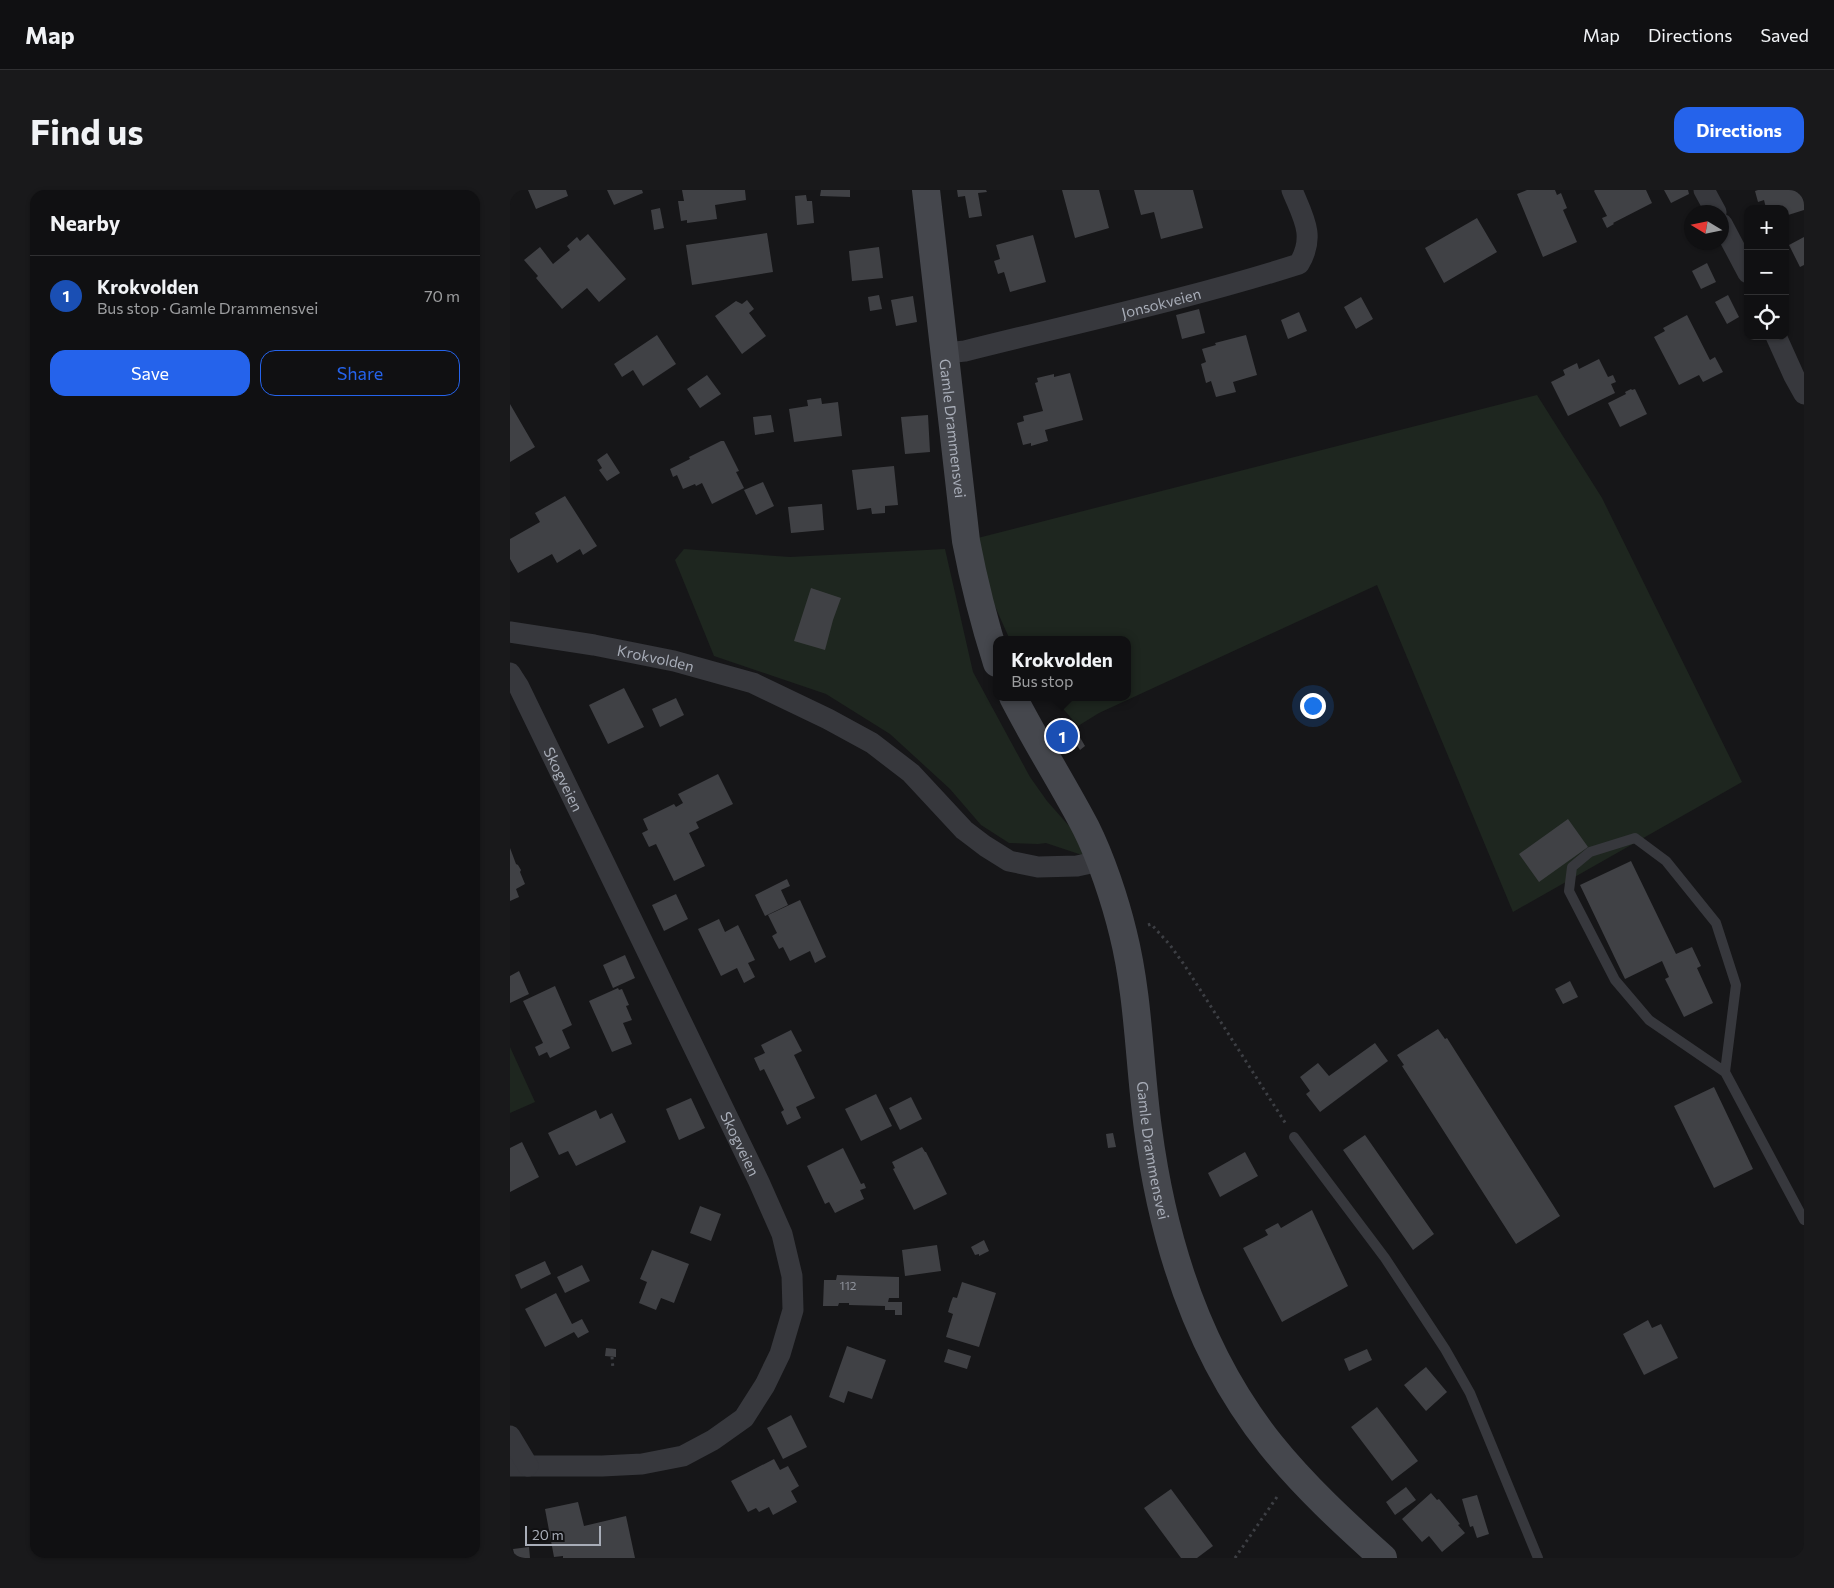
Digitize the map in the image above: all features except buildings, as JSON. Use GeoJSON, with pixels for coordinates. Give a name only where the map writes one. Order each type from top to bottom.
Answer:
{"type":"FeatureCollection","features":[{"type":"Feature","properties":{"kind":"main road","name":"Gamle Drammensvei"},"geometry":{"type":"LineString","coordinates":[[926,190],[966,541],[974,587],[993,651]]}},
{"type":"Feature","properties":{"kind":"main road","name":"Gamle Drammensvei"},"geometry":{"type":"LineString","coordinates":[[1015,701],[1086,830],[1100,861],[1123,932],[1139,1033],[1154,1172],[1184,1289],[1201,1329],[1221,1370],[1270,1444],[1325,1504],[1383,1558]]}},
{"type":"Feature","properties":{"kind":"street","name":"Jonsokveien"},"geometry":{"type":"LineString","coordinates":[[946,353],[1106,318],[1299,264],[1306,252],[1308,238],[1302,214],[1292,190]]}},
{"type":"Feature","properties":{"kind":"street"},"geometry":{"type":"LineString","coordinates":[[1704,190],[1712,205]]}},
{"type":"Feature","properties":{"kind":"street"},"geometry":{"type":"LineString","coordinates":[[1729,237],[1744,265]]}},
{"type":"Feature","properties":{"kind":"street"},"geometry":{"type":"LineString","coordinates":[[1778,340],[1804,394]]}},
{"type":"Feature","properties":{"kind":"street","name":"Krokvolden"},"geometry":{"type":"LineString","coordinates":[[510,632],[594,645],[674,661],[753,683],[828,719],[872,743],[911,773],[964,830],[1009,861],[1038,867],[1077,866],[1100,861]]}},
{"type":"Feature","properties":{"kind":"street","name":"Skogveien"},"geometry":{"type":"LineString","coordinates":[[510,673],[519,687],[759,1182],[782,1234],[792,1276],[793,1310],[780,1354],[765,1385],[744,1418],[713,1440],[683,1456],[642,1464],[519,1466],[510,1436]]}},
{"type":"Feature","properties":{"kind":"lane"},"geometry":{"type":"LineString","coordinates":[[1725,1072],[1736,985],[1716,923],[1666,861],[1635,838],[1590,852],[1572,868],[1569,891],[1615,980],[1649,1020],[1725,1072],[1804,1220]]}},
{"type":"Feature","properties":{"kind":"lane"},"geometry":{"type":"LineString","coordinates":[[1294,1137],[1385,1258],[1445,1349],[1470,1393],[1538,1558]]}},
{"type":"Feature","properties":{"kind":"path"},"geometry":{"type":"LineString","coordinates":[[1151,924],[1170,945],[1185,966],[1294,1137]]}},
{"type":"Feature","properties":{"kind":"path"},"geometry":{"type":"LineString","coordinates":[[612,1357],[612,1369]]}},
{"type":"Feature","properties":{"kind":"path"},"geometry":{"type":"LineString","coordinates":[[1235,1558],[1294,1471]]}},
{"type":"Feature","properties":{"kind":"shaded area"},"geometry":{"type":"Polygon","coordinates":[[[1537,395],[1602,498],[1742,782],[1513,912],[1377,585],[1131,698],[1131,636],[1008,636],[966,541],[1537,395]]]}},
{"type":"Feature","properties":{"kind":"shaded area"},"geometry":{"type":"Polygon","coordinates":[[[684,549],[790,557],[945,549],[973,672],[1030,777],[1047,801],[1100,861],[1046,843],[1009,843],[981,825],[950,789],[890,734],[826,694],[714,656],[675,560],[684,549]]]}},
{"type":"Feature","properties":{"kind":"shaded area"},"geometry":{"type":"Polygon","coordinates":[[[1056,701],[1125,701],[1099,713],[1078,726],[1056,701]]]}},
{"type":"Feature","properties":{"kind":"shaded area"},"geometry":{"type":"Polygon","coordinates":[[[510,1047],[535,1102],[510,1113],[510,1047]]]}},
{"type":"Feature","properties":{"kind":"place","name":"Krokvolden"},"geometry":{"type":"Point","coordinates":[1062,736]}}]}
